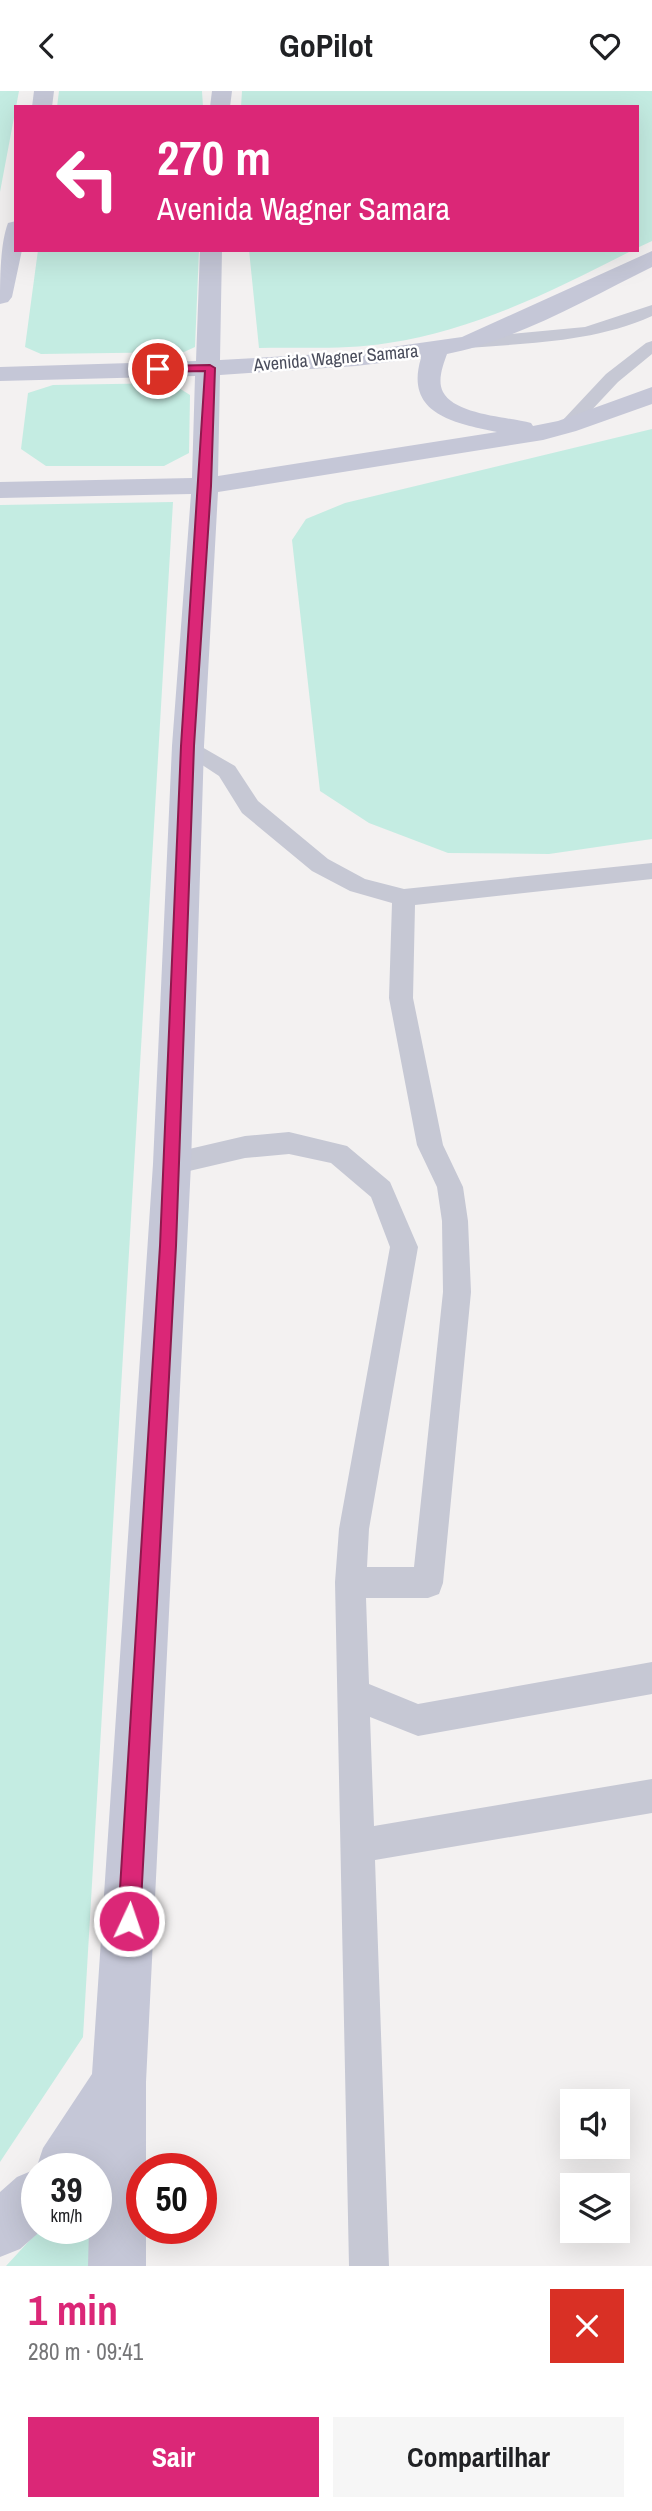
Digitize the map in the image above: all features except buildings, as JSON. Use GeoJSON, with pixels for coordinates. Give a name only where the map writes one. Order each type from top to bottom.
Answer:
{"type":"FeatureCollection","features":[{"type":"Feature","properties":{"kind":"main road"},"geometry":{"type":"LineString","coordinates":[[0,297],[14,237]]}},
{"type":"Feature","properties":{"kind":"main road"},"geometry":{"type":"LineString","coordinates":[[117,2266],[119,2082],[172,1164],[188,746],[205,486],[211,252]]}},
{"type":"Feature","properties":{"kind":"main road","name":"Avenida Wagner Samara"},"geometry":{"type":"LineString","coordinates":[[0,374],[210,368],[356,359],[436,349],[468,343],[556,305],[652,258]]}},
{"type":"Feature","properties":{"kind":"main road"},"geometry":{"type":"LineString","coordinates":[[436,349],[429,374],[431,393],[444,408],[485,422],[555,429]]}},
{"type":"Feature","properties":{"kind":"main road"},"geometry":{"type":"LineString","coordinates":[[0,491],[205,486],[555,429],[652,395]]}},
{"type":"Feature","properties":{"kind":"main road"},"geometry":{"type":"LineString","coordinates":[[73,2153],[119,2082]]}},
{"type":"Feature","properties":{"kind":"main road"},"geometry":{"type":"LineString","coordinates":[[0,2229],[21,2210]]}},
{"type":"Feature","properties":{"kind":"lane"},"geometry":{"type":"LineString","coordinates":[[468,343],[598,330],[652,310]]}},
{"type":"Feature","properties":{"kind":"lane"},"geometry":{"type":"LineString","coordinates":[[555,429],[652,346]]}},
{"type":"Feature","properties":{"kind":"lane"},"geometry":{"type":"LineString","coordinates":[[188,746],[227,771],[250,807],[320,865],[358,885],[404,898],[652,871]]}},
{"type":"Feature","properties":{"kind":"lane"},"geometry":{"type":"LineString","coordinates":[[350,1583],[428,1583],[457,1293],[455,1221],[450,1187],[430,1145],[401,998],[404,898]]}},
{"type":"Feature","properties":{"kind":"lane"},"geometry":{"type":"LineString","coordinates":[[172,1164],[245,1147],[289,1143],[338,1154],[381,1190],[404,1247],[354,1529],[350,1583],[369,2266]]}},
{"type":"Feature","properties":{"kind":"lane"},"geometry":{"type":"LineString","coordinates":[[353,1694],[418,1720],[652,1678]]}},
{"type":"Feature","properties":{"kind":"lane"},"geometry":{"type":"LineString","coordinates":[[358,1846],[652,1796]]}},
{"type":"Feature","properties":{"kind":"green space"},"geometry":{"type":"Polygon","coordinates":[[[0,91],[19,91],[16,105],[14,105],[0,192],[0,91]]]}},
{"type":"Feature","properties":{"kind":"green space"},"geometry":{"type":"Polygon","coordinates":[[[59,91],[202,91],[203,105],[57,105],[59,91]]]}},
{"type":"Feature","properties":{"kind":"green space"},"geometry":{"type":"Polygon","coordinates":[[[242,91],[652,91],[652,241],[639,247],[639,105],[241,105],[242,91]]]}},
{"type":"Feature","properties":{"kind":"green space"},"geometry":{"type":"Polygon","coordinates":[[[38,252],[199,252],[195,347],[184,352],[41,354],[25,347],[38,252]]]}},
{"type":"Feature","properties":{"kind":"green space"},"geometry":{"type":"Polygon","coordinates":[[[249,252],[629,252],[544,294],[452,329],[372,345],[259,348],[249,252]]]}},
{"type":"Feature","properties":{"kind":"green space"},"geometry":{"type":"Polygon","coordinates":[[[171,383],[190,395],[189,453],[164,466],[46,466],[21,449],[28,393],[53,385],[171,383]]]}},
{"type":"Feature","properties":{"kind":"green space"},"geometry":{"type":"Polygon","coordinates":[[[652,429],[652,839],[549,854],[448,853],[369,823],[320,791],[292,540],[306,519],[345,503],[652,429]]]}},
{"type":"Feature","properties":{"kind":"green space"},"geometry":{"type":"Polygon","coordinates":[[[173,502],[83,2037],[0,2162],[0,505],[173,502]]]}},
{"type":"Feature","properties":{"kind":"green space"},"geometry":{"type":"Polygon","coordinates":[[[26,2244],[93,2244],[93,2266],[6,2266],[26,2244]]]}},
{"type":"Feature","properties":{"kind":"route"},"geometry":{"type":"LineString","coordinates":[[129,1921],[168,1246],[188,746],[210,368],[158,369]]}}]}
